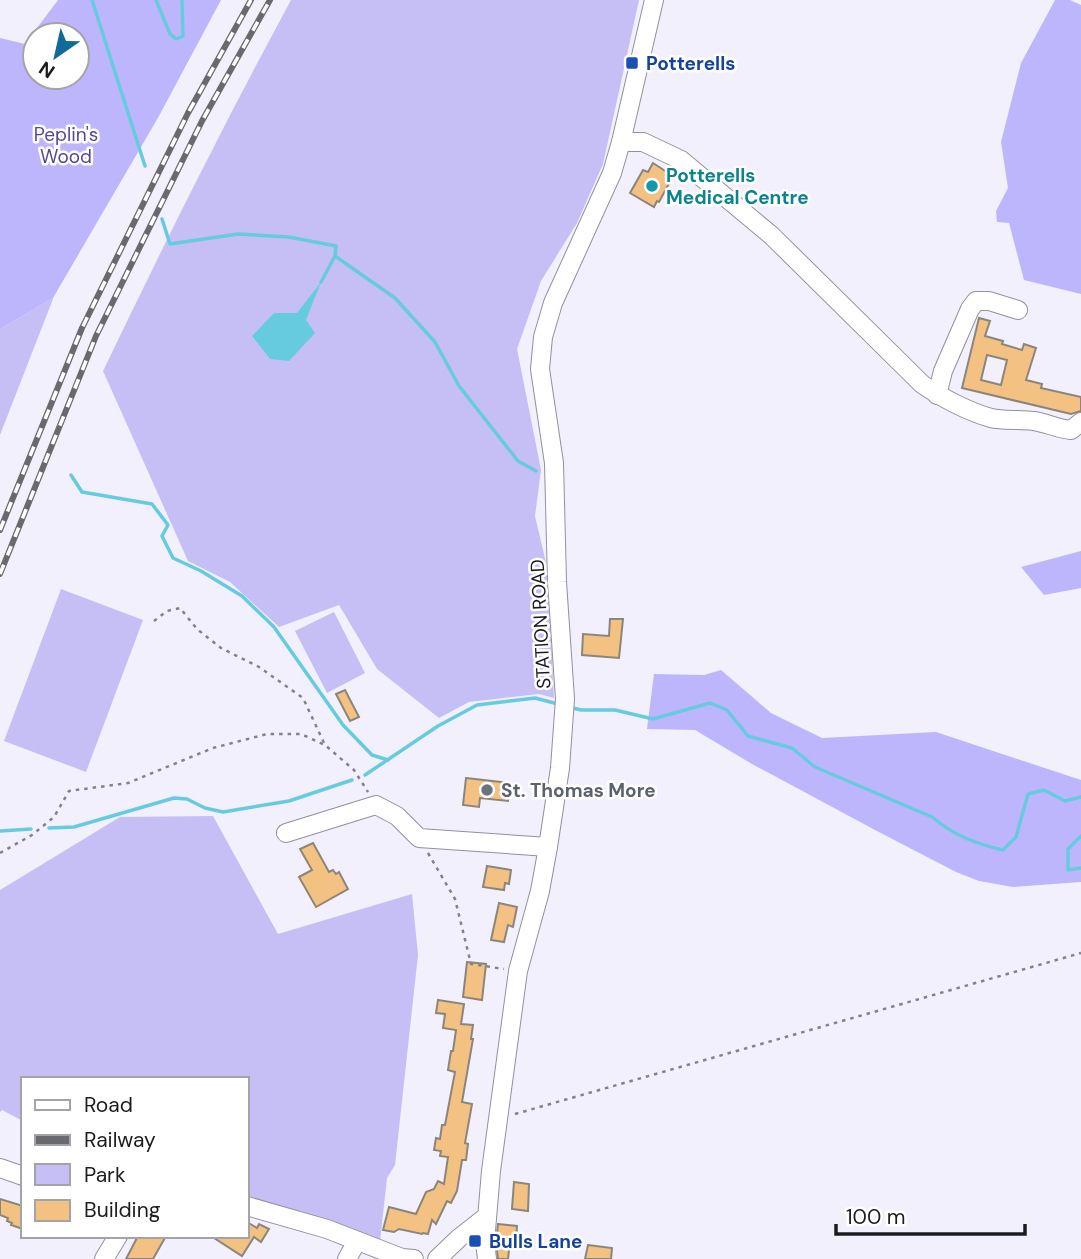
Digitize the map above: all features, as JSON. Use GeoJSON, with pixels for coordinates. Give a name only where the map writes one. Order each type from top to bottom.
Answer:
{"type":"FeatureCollection","features":[{"type":"Feature","properties":{"kind":"street","name":"STATION ROAD"},"geometry":{"type":"LineString","coordinates":[[487,1259],[487,1216],[518,971],[540,891],[548,847],[560,768],[565,704],[557,582],[554,463],[540,369],[543,337],[553,303],[612,173],[654,0]]}},
{"type":"Feature","properties":{"kind":"street"},"geometry":{"type":"LineString","coordinates":[[621,142],[643,142],[681,160],[772,236],[922,384],[937,395],[992,418],[1039,421],[1057,429],[1071,430],[1081,422]]}},
{"type":"Feature","properties":{"kind":"street"},"geometry":{"type":"LineString","coordinates":[[937,395],[943,371],[976,301],[1018,310]]}},
{"type":"Feature","properties":{"kind":"street"},"geometry":{"type":"LineString","coordinates":[[286,833],[376,805],[397,816],[419,838],[548,847]]}},
{"type":"Feature","properties":{"kind":"street"},"geometry":{"type":"LineString","coordinates":[[0,1168],[21,1175]]}},
{"type":"Feature","properties":{"kind":"street"},"geometry":{"type":"LineString","coordinates":[[248,1206],[327,1229],[402,1258],[414,1259]]}},
{"type":"Feature","properties":{"kind":"street"},"geometry":{"type":"LineString","coordinates":[[437,1259],[458,1238],[487,1216]]}},
{"type":"Feature","properties":{"kind":"street"},"geometry":{"type":"LineString","coordinates":[[104,1259],[117,1238]]}},
{"type":"Feature","properties":{"kind":"street"},"geometry":{"type":"LineString","coordinates":[[347,1259],[357,1241]]}},
{"type":"Feature","properties":{"kind":"path"},"geometry":{"type":"LineString","coordinates":[[154,621],[167,611],[180,608],[197,629],[221,648],[259,667],[303,698],[325,745]]}},
{"type":"Feature","properties":{"kind":"path"},"geometry":{"type":"LineString","coordinates":[[0,853],[32,835],[54,817],[69,791],[128,783],[214,748],[267,734],[301,734],[325,745],[354,770],[376,805]]}},
{"type":"Feature","properties":{"kind":"path"},"geometry":{"type":"LineString","coordinates":[[419,838],[455,899],[471,964],[518,971]]}},
{"type":"Feature","properties":{"kind":"path"},"geometry":{"type":"LineString","coordinates":[[498,1119],[1081,953]]}},
{"type":"Feature","properties":{"kind":"green space","name":"Peplin's Wood"},"geometry":{"type":"Polygon","coordinates":[[[58,0],[221,0],[159,116],[53,298],[0,329],[0,38],[21,43],[21,91],[91,91],[91,21],[42,21],[58,0]]]}},
{"type":"Feature","properties":{"kind":"green space"},"geometry":{"type":"Polygon","coordinates":[[[291,0],[639,0],[603,164],[577,223],[541,281],[517,349],[541,470],[535,516],[547,567],[554,698],[539,694],[469,702],[439,718],[377,669],[339,605],[279,627],[230,582],[188,561],[103,371],[195,184],[291,0]]]}},
{"type":"Feature","properties":{"kind":"green space"},"geometry":{"type":"Polygon","coordinates":[[[1055,0],[1070,0],[1081,5],[1081,294],[1024,280],[1009,223],[997,222],[996,211],[1008,188],[1001,142],[1021,63],[1055,0]]]}},
{"type":"Feature","properties":{"kind":"green space"},"geometry":{"type":"Polygon","coordinates":[[[53,299],[0,435],[0,329],[53,299]]]}},
{"type":"Feature","properties":{"kind":"green space"},"geometry":{"type":"Polygon","coordinates":[[[1081,551],[1081,588],[1044,595],[1021,567],[1081,551]]]}},
{"type":"Feature","properties":{"kind":"green space"},"geometry":{"type":"Polygon","coordinates":[[[61,589],[143,620],[86,772],[4,741],[61,589]]]}},
{"type":"Feature","properties":{"kind":"green space"},"geometry":{"type":"Polygon","coordinates":[[[334,612],[365,673],[327,693],[295,631],[334,612]]]}},
{"type":"Feature","properties":{"kind":"green space"},"geometry":{"type":"Polygon","coordinates":[[[721,670],[771,713],[822,738],[936,732],[1081,780],[1081,882],[1013,887],[979,881],[875,830],[695,730],[647,729],[654,674],[704,675],[721,670]]]}},
{"type":"Feature","properties":{"kind":"green space"},"geometry":{"type":"Polygon","coordinates":[[[213,816],[278,934],[412,894],[418,955],[395,1165],[387,1178],[380,1241],[248,1196],[248,1077],[21,1077],[21,1120],[2,1110],[0,1112],[0,890],[120,817],[213,816]]]}},
{"type":"Feature","properties":{"kind":"water"},"geometry":{"type":"Polygon","coordinates":[[[321,282],[306,320],[315,333],[289,361],[270,359],[252,336],[274,313],[297,313],[321,282]]]}},
{"type":"Feature","properties":{"kind":"building","name":"Potterells Medical Centre"},"geometry":{"type":"Polygon","coordinates":[[[653,163],[673,176],[654,207],[630,193],[643,170],[648,172],[653,163]]]}},
{"type":"Feature","properties":{"kind":"building"},"geometry":{"type":"Polygon","coordinates":[[[979,318],[990,321],[985,336],[1022,350],[1024,344],[1036,348],[1026,380],[1042,384],[1041,388],[1081,397],[1081,411],[1071,414],[962,388],[979,318]],[[987,355],[981,380],[1001,385],[1007,360],[987,355]]]}},
{"type":"Feature","properties":{"kind":"building"},"geometry":{"type":"Polygon","coordinates":[[[610,619],[623,619],[619,658],[582,655],[583,634],[609,636],[610,619]]]}},
{"type":"Feature","properties":{"kind":"building"},"geometry":{"type":"Polygon","coordinates":[[[345,690],[359,717],[350,721],[336,694],[345,690]]]}},
{"type":"Feature","properties":{"kind":"building","name":"St. Thomas More"},"geometry":{"type":"Polygon","coordinates":[[[466,778],[510,783],[508,801],[480,798],[479,807],[463,805],[466,778]]]}},
{"type":"Feature","properties":{"kind":"building"},"geometry":{"type":"Polygon","coordinates":[[[313,843],[329,872],[339,872],[348,889],[316,907],[299,877],[312,870],[300,849],[313,843]]]}},
{"type":"Feature","properties":{"kind":"building"},"geometry":{"type":"Polygon","coordinates":[[[487,866],[511,870],[509,884],[505,883],[504,890],[483,887],[487,866]]]}},
{"type":"Feature","properties":{"kind":"building"},"geometry":{"type":"Polygon","coordinates":[[[499,903],[517,907],[513,927],[508,925],[504,942],[491,940],[499,903]]]}},
{"type":"Feature","properties":{"kind":"building"},"geometry":{"type":"Polygon","coordinates":[[[467,962],[486,964],[482,1000],[463,997],[467,962]]]}},
{"type":"Feature","properties":{"kind":"building"},"geometry":{"type":"Polygon","coordinates":[[[438,1000],[464,1004],[461,1024],[473,1025],[462,1102],[472,1104],[465,1143],[468,1144],[466,1160],[462,1160],[457,1191],[451,1203],[447,1201],[436,1224],[432,1220],[428,1234],[399,1229],[394,1232],[383,1230],[389,1207],[416,1214],[426,1192],[434,1189],[438,1181],[444,1184],[448,1157],[440,1156],[441,1151],[434,1150],[436,1138],[440,1139],[442,1125],[445,1125],[455,1072],[448,1070],[456,1030],[443,1028],[445,1014],[436,1013],[438,1000]]]}},
{"type":"Feature","properties":{"kind":"building"},"geometry":{"type":"Polygon","coordinates":[[[514,1182],[529,1184],[528,1211],[512,1209],[514,1182]]]}},
{"type":"Feature","properties":{"kind":"building"},"geometry":{"type":"Polygon","coordinates":[[[0,1199],[21,1205],[21,1228],[11,1225],[12,1223],[7,1221],[8,1218],[0,1215],[0,1199]]]}},
{"type":"Feature","properties":{"kind":"building"},"geometry":{"type":"Polygon","coordinates":[[[248,1223],[257,1228],[259,1224],[269,1229],[261,1242],[254,1237],[242,1256],[214,1238],[248,1238],[248,1223]]]}},
{"type":"Feature","properties":{"kind":"building"},"geometry":{"type":"Polygon","coordinates":[[[498,1224],[517,1226],[516,1241],[510,1241],[508,1259],[498,1259],[498,1224]]]}},
{"type":"Feature","properties":{"kind":"building"},"geometry":{"type":"Polygon","coordinates":[[[137,1238],[165,1238],[153,1259],[126,1259],[137,1238]]]}},
{"type":"Feature","properties":{"kind":"building"},"geometry":{"type":"Polygon","coordinates":[[[588,1245],[612,1248],[611,1259],[585,1259],[588,1245]]]}},
{"type":"Feature","properties":{"kind":"waterway"},"geometry":{"type":"LineString","coordinates":[[92,0],[145,166]]}},
{"type":"Feature","properties":{"kind":"waterway"},"geometry":{"type":"LineString","coordinates":[[156,0],[170,34],[176,39],[183,36],[182,0]]}},
{"type":"Feature","properties":{"kind":"waterway"},"geometry":{"type":"LineString","coordinates":[[162,219],[170,244],[238,234],[289,237],[336,246],[335,256],[321,282]]}},
{"type":"Feature","properties":{"kind":"waterway"},"geometry":{"type":"LineString","coordinates":[[335,256],[395,298],[435,342],[459,386],[518,461],[536,471]]}},
{"type":"Feature","properties":{"kind":"waterway"},"geometry":{"type":"LineString","coordinates":[[71,475],[82,492],[152,504],[168,525],[162,536],[173,558],[201,571],[242,596],[274,627],[343,725],[372,755],[388,760]]}},
{"type":"Feature","properties":{"kind":"waterway"},"geometry":{"type":"LineString","coordinates":[[365,775],[438,726],[477,705],[535,698],[558,704]]}},
{"type":"Feature","properties":{"kind":"waterway"},"geometry":{"type":"LineString","coordinates":[[569,707],[581,710],[615,710],[653,719],[710,703],[727,710],[748,736],[792,748],[815,767],[932,817],[965,838],[1003,850],[1016,837],[1028,794],[1044,790],[1065,801],[1081,797]]}},
{"type":"Feature","properties":{"kind":"waterway"},"geometry":{"type":"LineString","coordinates":[[49,828],[74,827],[174,798],[187,799],[205,808],[223,812],[289,801],[352,780]]}},
{"type":"Feature","properties":{"kind":"waterway"},"geometry":{"type":"LineString","coordinates":[[0,831],[31,829]]}},
{"type":"Feature","properties":{"kind":"waterway"},"geometry":{"type":"LineString","coordinates":[[1081,836],[1068,849],[1068,870],[1081,868]]}},
{"type":"Feature","properties":{"kind":"railway"},"geometry":{"type":"LineString","coordinates":[[0,530],[82,328],[188,113],[251,0]]}},
{"type":"Feature","properties":{"kind":"railway"},"geometry":{"type":"LineString","coordinates":[[0,574],[96,336],[202,121],[270,0]]}},
{"type":"Feature","properties":{"kind":"place","name":"Potterells"},"geometry":{"type":"Point","coordinates":[632,63]}},
{"type":"Feature","properties":{"kind":"place","name":"Potterells Medical Centre"},"geometry":{"type":"Point","coordinates":[652,186]}},
{"type":"Feature","properties":{"kind":"place","name":"St. Thomas More"},"geometry":{"type":"Point","coordinates":[487,790]}},
{"type":"Feature","properties":{"kind":"place","name":"Bulls Lane"},"geometry":{"type":"Point","coordinates":[475,1241]}}]}
